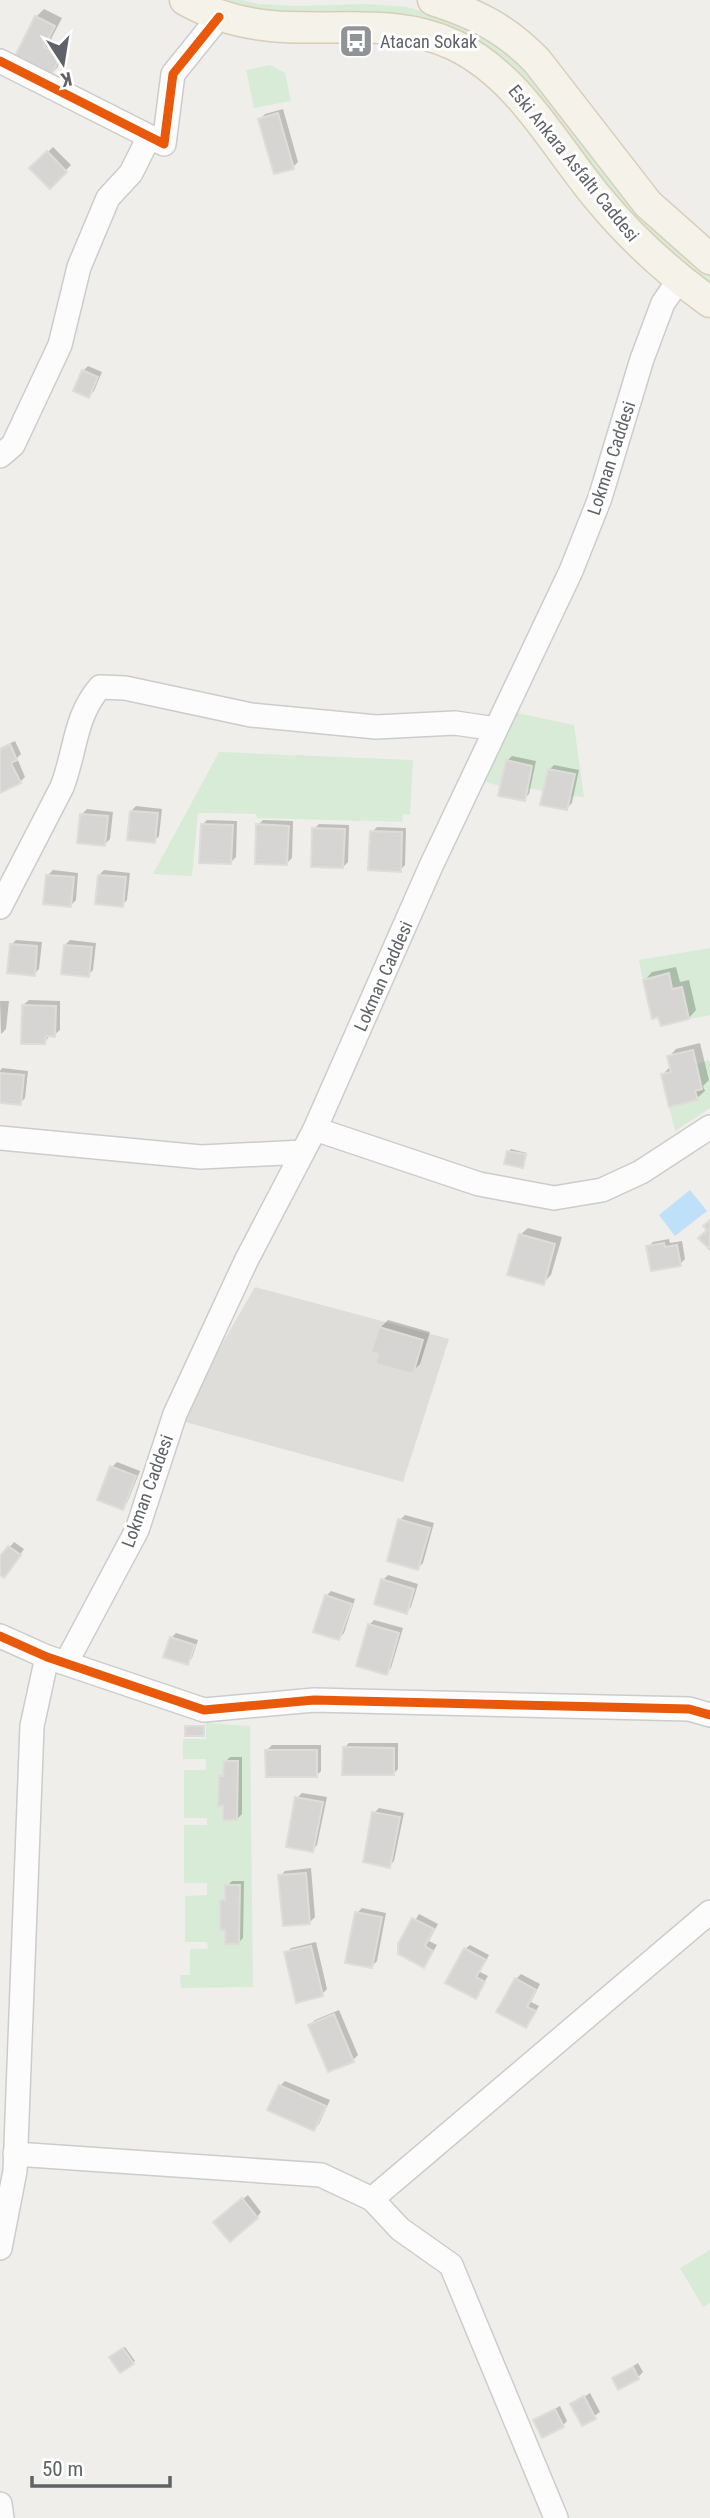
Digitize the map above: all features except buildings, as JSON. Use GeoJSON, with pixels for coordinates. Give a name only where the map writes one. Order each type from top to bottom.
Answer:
{"type":"FeatureCollection","features":[{"type":"Feature","properties":{"kind":"main road","name":"Eski Ankara Asfaltı Caddesi"},"geometry":{"type":"LineString","coordinates":[[185,0],[219,16],[272,27],[384,26],[432,35],[455,46],[502,76],[631,236],[679,280],[710,302]]}},
{"type":"Feature","properties":{"kind":"main road","name":"Eski Ankara Asfaltı Caddesi"},"geometry":{"type":"LineString","coordinates":[[433,0],[494,24],[517,40],[537,61],[648,204],[710,259]]}},
{"type":"Feature","properties":{"kind":"street"},"geometry":{"type":"LineString","coordinates":[[0,456],[13,445],[60,345],[79,267],[108,198],[157,141],[173,74],[219,16]]}},
{"type":"Feature","properties":{"kind":"street"},"geometry":{"type":"LineString","coordinates":[[0,61],[157,141]]}},
{"type":"Feature","properties":{"kind":"street","name":"Lokman Caddesi"},"geometry":{"type":"LineString","coordinates":[[0,2248],[15,2171],[32,1726],[56,1660],[137,1530],[175,1414],[246,1261],[315,1129],[431,866],[571,571],[600,498],[646,348],[663,303],[679,280]]}},
{"type":"Feature","properties":{"kind":"street"},"geometry":{"type":"LineString","coordinates":[[0,907],[62,787],[70,766],[75,734],[87,702],[100,687],[125,688],[251,715],[376,727],[455,723],[496,729]]}},
{"type":"Feature","properties":{"kind":"street"},"geometry":{"type":"LineString","coordinates":[[315,1129],[479,1184],[554,1198],[602,1190],[641,1172],[710,1128]]}},
{"type":"Feature","properties":{"kind":"street"},"geometry":{"type":"LineString","coordinates":[[0,1138],[201,1157],[303,1152]]}},
{"type":"Feature","properties":{"kind":"street"},"geometry":{"type":"LineString","coordinates":[[0,1636],[56,1660],[204,1710],[314,1700],[703,1710]]}},
{"type":"Feature","properties":{"kind":"street"},"geometry":{"type":"LineString","coordinates":[[372,2199],[710,1912]]}},
{"type":"Feature","properties":{"kind":"street"},"geometry":{"type":"LineString","coordinates":[[15,2154],[321,2175],[372,2199],[400,2229],[451,2264],[556,2518]]}},
{"type":"Feature","properties":{"kind":"street"},"geometry":{"type":"LineString","coordinates":[[0,2504],[2,2518]]}},
{"type":"Feature","properties":{"kind":"shaded area"},"geometry":{"type":"Polygon","coordinates":[[[255,1287],[449,1339],[403,1482],[178,1420],[255,1287]]]}},
{"type":"Feature","properties":{"kind":"green space"},"geometry":{"type":"Polygon","coordinates":[[[210,0],[242,0],[258,4],[299,6],[367,4],[407,7],[451,20],[496,45],[527,72],[687,258],[710,275],[710,287],[641,229],[506,66],[210,0]]]}},
{"type":"Feature","properties":{"kind":"green space"},"geometry":{"type":"Polygon","coordinates":[[[270,65],[285,73],[291,101],[254,108],[246,70],[270,65]]]}},
{"type":"Feature","properties":{"kind":"green space"},"geometry":{"type":"Polygon","coordinates":[[[517,713],[574,725],[584,797],[570,796],[574,774],[548,769],[543,791],[528,788],[532,766],[506,760],[500,786],[485,782],[517,713]]]}},
{"type":"Feature","properties":{"kind":"green space"},"geometry":{"type":"Polygon","coordinates":[[[219,752],[413,760],[410,815],[403,814],[402,822],[257,818],[256,814],[198,813],[192,876],[153,874],[219,752]]]}},
{"type":"Feature","properties":{"kind":"green space"},"geometry":{"type":"Polygon","coordinates":[[[710,948],[710,1015],[689,1019],[682,987],[672,989],[668,974],[643,980],[639,960],[710,948]]]}},
{"type":"Feature","properties":{"kind":"green space"},"geometry":{"type":"Polygon","coordinates":[[[710,1060],[710,1108],[675,1131],[669,1107],[697,1100],[695,1091],[702,1089],[696,1064],[710,1060]]]}},
{"type":"Feature","properties":{"kind":"green space"},"geometry":{"type":"Polygon","coordinates":[[[206,1723],[250,1726],[253,1987],[181,1988],[180,1975],[190,1975],[190,1949],[208,1949],[207,1942],[185,1942],[185,1896],[207,1895],[207,1883],[184,1883],[184,1825],[207,1825],[207,1818],[184,1818],[184,1770],[206,1770],[206,1759],[183,1759],[183,1739],[206,1739],[206,1723]]]}},
{"type":"Feature","properties":{"kind":"green space"},"geometry":{"type":"Polygon","coordinates":[[[710,2250],[710,2303],[703,2307],[680,2268],[710,2250]]]}},
{"type":"Feature","properties":{"kind":"water"},"geometry":{"type":"Polygon","coordinates":[[[690,1190],[707,1211],[675,1236],[659,1215],[690,1190]]]}},
{"type":"Feature","properties":{"kind":"cycle path"},"geometry":{"type":"LineString","coordinates":[[0,61],[164,144],[173,74],[219,17]]}},
{"type":"Feature","properties":{"kind":"cycle path"},"geometry":{"type":"LineString","coordinates":[[0,1636],[47,1657],[204,1710],[314,1700],[689,1709],[710,1715]]}},
{"type":"Feature","properties":{"kind":"place","name":"Atacan Sokak"},"geometry":{"type":"Point","coordinates":[356,41]}}]}
